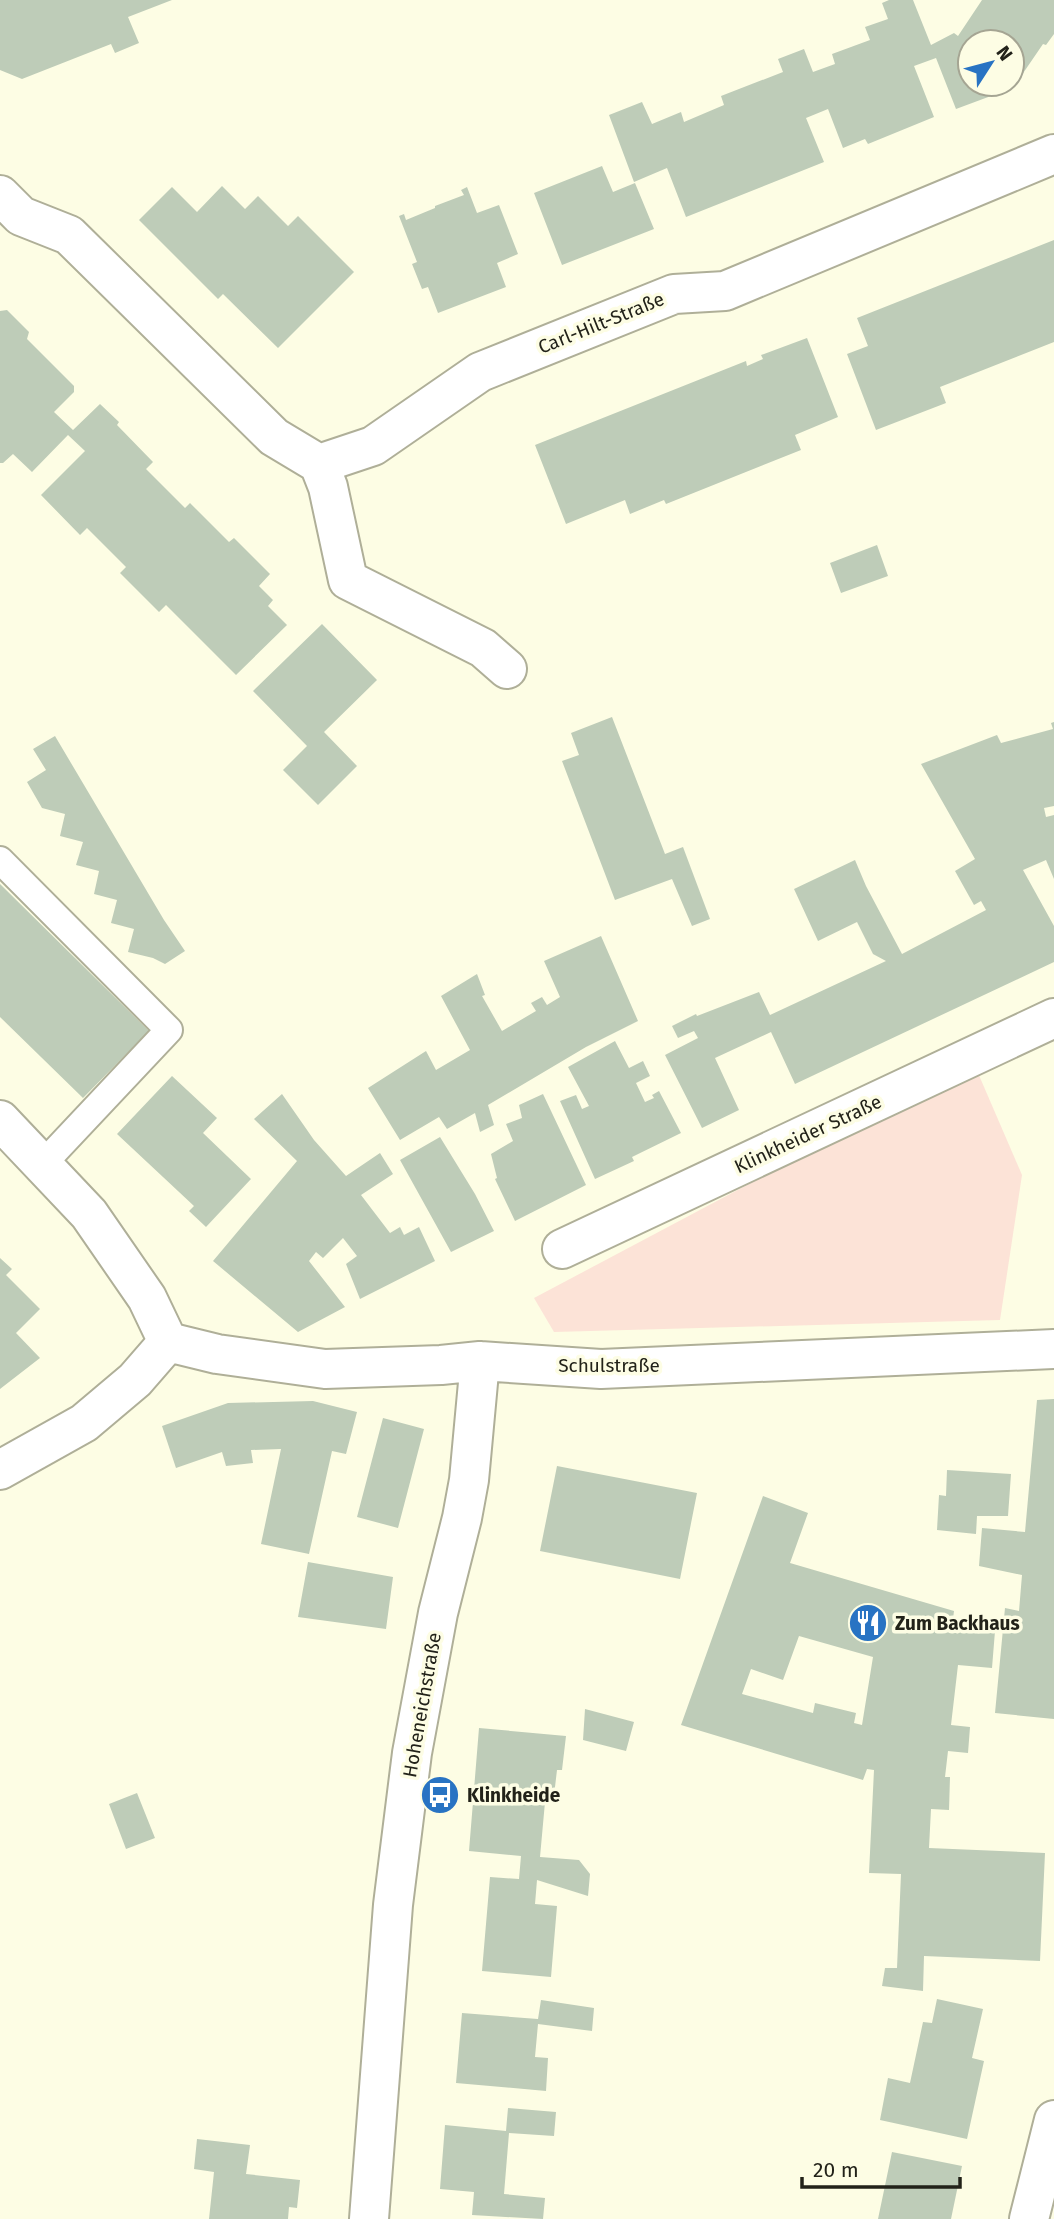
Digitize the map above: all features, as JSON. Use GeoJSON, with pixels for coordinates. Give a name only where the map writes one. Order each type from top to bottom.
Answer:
{"type":"FeatureCollection","features":[{"type":"Feature","properties":{"kind":"street","name":"Carl-Hilt-Straße"},"geometry":{"type":"LineString","coordinates":[[319,464],[373,446],[480,372],[674,293],[725,291],[1054,154]]}},
{"type":"Feature","properties":{"kind":"street"},"geometry":{"type":"LineString","coordinates":[[0,195],[21,216],[69,235],[274,437],[319,464],[328,487],[348,580],[483,648],[507,669]]}},
{"type":"Feature","properties":{"kind":"street","name":"Klinkheider Straße"},"geometry":{"type":"LineString","coordinates":[[562,1249],[1054,1018]]}},
{"type":"Feature","properties":{"kind":"street"},"geometry":{"type":"LineString","coordinates":[[0,1120],[89,1214],[147,1298],[168,1342],[135,1380],[84,1423],[0,1470]]}},
{"type":"Feature","properties":{"kind":"street","name":"Schulstraße"},"geometry":{"type":"LineString","coordinates":[[168,1342],[217,1354],[325,1369],[442,1365],[480,1360],[601,1369],[1054,1349]]}},
{"type":"Feature","properties":{"kind":"street","name":"Hoheneichstraße"},"geometry":{"type":"LineString","coordinates":[[369,2219],[393,1905],[412,1753],[438,1613],[469,1480],[480,1360]]}},
{"type":"Feature","properties":{"kind":"street"},"geometry":{"type":"LineString","coordinates":[[1028,2219],[1054,2120]]}},
{"type":"Feature","properties":{"kind":"lane"},"geometry":{"type":"LineString","coordinates":[[0,860],[169,1030],[42,1165]]}},
{"type":"Feature","properties":{"kind":"shaded area"},"geometry":{"type":"Polygon","coordinates":[[[978,1073],[1022,1175],[1000,1320],[554,1332],[534,1298],[866,1122],[978,1073]]]}},
{"type":"Feature","properties":{"kind":"building"},"geometry":{"type":"Polygon","coordinates":[[[0,0],[172,0],[128,17],[139,43],[115,53],[111,44],[22,79],[0,70],[0,0]]]}},
{"type":"Feature","properties":{"kind":"building"},"geometry":{"type":"Polygon","coordinates":[[[889,0],[913,0],[931,45],[954,33],[956,34],[956,98],[986,98],[956,109],[936,58],[914,66],[934,117],[868,144],[865,139],[843,148],[828,109],[806,118],[824,162],[686,217],[667,168],[634,182],[609,115],[642,102],[652,124],[681,112],[684,122],[724,105],[721,96],[783,72],[778,59],[804,49],[813,72],[835,64],[832,54],[870,40],[865,27],[888,19],[882,3],[889,0]]]}},
{"type":"Feature","properties":{"kind":"building"},"geometry":{"type":"Polygon","coordinates":[[[982,0],[1054,0],[1054,34],[1046,45],[1043,44],[1026,69],[1026,28],[963,28],[982,0]]]}},
{"type":"Feature","properties":{"kind":"building"},"geometry":{"type":"Polygon","coordinates":[[[602,166],[613,192],[635,183],[654,229],[562,265],[534,193],[602,166]]]}},
{"type":"Feature","properties":{"kind":"building"},"geometry":{"type":"Polygon","coordinates":[[[222,186],[245,209],[258,196],[288,226],[298,216],[354,272],[278,348],[223,294],[218,299],[139,220],[172,187],[197,212],[222,186]]]}},
{"type":"Feature","properties":{"kind":"building"},"geometry":{"type":"Polygon","coordinates":[[[467,187],[477,213],[499,205],[518,254],[497,263],[506,287],[438,313],[428,287],[422,289],[412,264],[417,262],[399,216],[404,214],[406,220],[435,208],[464,195],[461,190],[467,187]]]}},
{"type":"Feature","properties":{"kind":"building"},"geometry":{"type":"Polygon","coordinates":[[[1054,240],[1054,342],[940,387],[946,403],[876,430],[847,354],[868,346],[857,318],[1054,240]]]}},
{"type":"Feature","properties":{"kind":"building"},"geometry":{"type":"Polygon","coordinates":[[[7,310],[29,332],[27,339],[74,386],[74,392],[54,412],[73,430],[100,404],[153,462],[146,469],[185,508],[190,503],[229,542],[234,538],[270,574],[259,586],[273,600],[268,606],[287,625],[236,675],[166,605],[159,612],[120,573],[126,567],[87,528],[80,535],[41,495],[85,451],[68,435],[32,472],[13,454],[0,463],[0,311],[7,310]]]}},
{"type":"Feature","properties":{"kind":"building"},"geometry":{"type":"Polygon","coordinates":[[[807,338],[838,417],[795,435],[801,450],[666,504],[664,500],[630,514],[625,500],[566,524],[535,445],[746,361],[747,366],[763,359],[761,355],[807,338]]]}},
{"type":"Feature","properties":{"kind":"building"},"geometry":{"type":"Polygon","coordinates":[[[877,545],[888,576],[841,593],[830,563],[877,545]]]}},
{"type":"Feature","properties":{"kind":"building"},"geometry":{"type":"Polygon","coordinates":[[[322,624],[377,680],[324,732],[357,766],[318,805],[283,770],[307,746],[253,691],[322,624]]]}},
{"type":"Feature","properties":{"kind":"building"},"geometry":{"type":"Polygon","coordinates":[[[612,717],[665,854],[683,847],[710,919],[692,926],[672,879],[615,900],[562,761],[579,755],[571,733],[612,717]]]}},
{"type":"Feature","properties":{"kind":"building"},"geometry":{"type":"Polygon","coordinates":[[[1054,722],[1054,806],[1044,808],[1046,817],[1054,815],[1054,879],[1046,860],[1023,870],[1054,926],[1054,962],[795,1084],[771,1032],[715,1058],[739,1110],[702,1128],[665,1055],[698,1038],[694,1031],[678,1038],[672,1026],[696,1014],[697,1016],[759,992],[770,1015],[886,961],[873,954],[857,922],[818,941],[794,889],[855,860],[902,954],[986,910],[981,901],[974,905],[955,871],[975,859],[921,764],[997,735],[1001,743],[1053,729],[1051,723],[1054,722]]]}},
{"type":"Feature","properties":{"kind":"building"},"geometry":{"type":"Polygon","coordinates":[[[55,736],[185,951],[165,964],[128,952],[134,929],[111,923],[117,900],[94,894],[99,871],[76,865],[83,842],[60,836],[65,814],[42,808],[27,782],[46,770],[33,749],[55,736]]]}},
{"type":"Feature","properties":{"kind":"building"},"geometry":{"type":"Polygon","coordinates":[[[0,884],[149,1031],[83,1098],[0,1017],[0,884]]]}},
{"type":"Feature","properties":{"kind":"building"},"geometry":{"type":"Polygon","coordinates":[[[601,936],[638,1021],[586,1047],[488,1105],[494,1125],[480,1132],[475,1113],[447,1129],[439,1117],[400,1140],[368,1088],[426,1051],[436,1070],[470,1050],[441,996],[477,974],[485,995],[482,996],[502,1031],[536,1011],[531,1003],[542,997],[547,1005],[560,997],[544,961],[601,936]]]}},
{"type":"Feature","properties":{"kind":"building"},"geometry":{"type":"Polygon","coordinates":[[[615,1041],[629,1068],[643,1061],[650,1076],[636,1083],[645,1102],[654,1098],[652,1095],[659,1091],[681,1133],[632,1157],[634,1161],[595,1179],[560,1101],[576,1095],[582,1109],[589,1106],[568,1067],[615,1041]]]}},
{"type":"Feature","properties":{"kind":"building"},"geometry":{"type":"Polygon","coordinates":[[[172,1076],[217,1118],[203,1133],[251,1179],[206,1227],[189,1211],[194,1206],[117,1134],[172,1076]]]}},
{"type":"Feature","properties":{"kind":"building"},"geometry":{"type":"Polygon","coordinates":[[[282,1094],[314,1140],[346,1176],[380,1153],[393,1174],[361,1195],[390,1233],[400,1227],[404,1235],[419,1227],[435,1261],[360,1299],[346,1264],[357,1256],[343,1238],[323,1258],[316,1252],[309,1261],[345,1307],[298,1332],[213,1261],[297,1161],[254,1119],[282,1094]]]}},
{"type":"Feature","properties":{"kind":"building"},"geometry":{"type":"Polygon","coordinates":[[[543,1094],[586,1185],[515,1221],[495,1179],[497,1178],[491,1154],[513,1141],[506,1124],[522,1118],[519,1105],[543,1094]]]}},
{"type":"Feature","properties":{"kind":"building"},"geometry":{"type":"Polygon","coordinates":[[[440,1137],[494,1231],[451,1252],[400,1160],[440,1137]]]}},
{"type":"Feature","properties":{"kind":"building"},"geometry":{"type":"Polygon","coordinates":[[[0,1258],[12,1269],[6,1275],[40,1309],[16,1333],[40,1358],[0,1389],[0,1258]]]}},
{"type":"Feature","properties":{"kind":"building"},"geometry":{"type":"Polygon","coordinates":[[[1054,1399],[1054,1719],[995,1713],[1005,1608],[1019,1611],[1022,1575],[979,1566],[982,1528],[1025,1532],[1037,1400],[1054,1399]]]}},
{"type":"Feature","properties":{"kind":"building"},"geometry":{"type":"Polygon","coordinates":[[[313,1401],[357,1412],[346,1454],[332,1451],[309,1554],[261,1544],[281,1449],[251,1450],[253,1463],[226,1466],[222,1452],[176,1468],[162,1426],[228,1403],[313,1401]]]}},
{"type":"Feature","properties":{"kind":"building"},"geometry":{"type":"Polygon","coordinates":[[[383,1418],[424,1429],[398,1528],[357,1517],[383,1418]]]}},
{"type":"Feature","properties":{"kind":"building"},"geometry":{"type":"Polygon","coordinates":[[[557,1466],[697,1493],[680,1579],[540,1551],[557,1466]]]}},
{"type":"Feature","properties":{"kind":"building"},"geometry":{"type":"Polygon","coordinates":[[[947,1470],[1011,1474],[1008,1516],[977,1516],[976,1534],[937,1530],[939,1495],[946,1496],[947,1470]]]}},
{"type":"Feature","properties":{"kind":"building"},"geometry":{"type":"Polygon","coordinates":[[[763,1496],[808,1513],[790,1563],[954,1611],[952,1627],[995,1631],[992,1668],[958,1665],[951,1725],[970,1727],[968,1753],[948,1751],[945,1777],[950,1777],[949,1810],[931,1809],[929,1848],[1045,1853],[1040,1961],[924,1956],[923,1991],[882,1986],[885,1968],[897,1968],[901,1874],[869,1873],[874,1770],[867,1769],[863,1780],[681,1725],[763,1496]],[[799,1636],[783,1680],[751,1669],[742,1694],[813,1713],[815,1703],[856,1713],[854,1723],[862,1725],[873,1657],[799,1636]]]}},
{"type":"Feature","properties":{"kind":"building"},"geometry":{"type":"Polygon","coordinates":[[[308,1562],[393,1577],[386,1629],[298,1617],[308,1562]]]}},
{"type":"Feature","properties":{"kind":"building"},"geometry":{"type":"Polygon","coordinates":[[[585,1709],[634,1722],[626,1751],[583,1740],[585,1709]]]}},
{"type":"Feature","properties":{"kind":"building"},"geometry":{"type":"Polygon","coordinates":[[[479,1728],[566,1736],[562,1770],[557,1770],[553,1804],[545,1802],[540,1857],[579,1860],[590,1874],[588,1896],[537,1880],[535,1904],[557,1906],[551,1977],[482,1971],[490,1877],[519,1879],[521,1856],[469,1851],[479,1728]]]}},
{"type":"Feature","properties":{"kind":"building"},"geometry":{"type":"Polygon","coordinates":[[[137,1793],[155,1838],[126,1849],[109,1804],[137,1793]]]}},
{"type":"Feature","properties":{"kind":"building"},"geometry":{"type":"Polygon","coordinates":[[[937,1999],[983,2009],[972,2058],[984,2061],[967,2139],[880,2120],[888,2078],[910,2083],[923,2022],[932,2023],[937,1999]]]}},
{"type":"Feature","properties":{"kind":"building"},"geometry":{"type":"Polygon","coordinates":[[[541,2000],[594,2008],[592,2031],[538,2024],[535,2057],[548,2058],[546,2091],[456,2083],[462,2013],[538,2019],[541,2000]]]}},
{"type":"Feature","properties":{"kind":"building"},"geometry":{"type":"Polygon","coordinates":[[[508,2108],[556,2112],[554,2136],[509,2133],[504,2194],[545,2198],[543,2219],[472,2215],[474,2192],[440,2189],[445,2125],[506,2131],[508,2108]]]}},
{"type":"Feature","properties":{"kind":"building"},"geometry":{"type":"Polygon","coordinates":[[[197,2139],[250,2145],[246,2174],[300,2180],[297,2208],[289,2207],[288,2219],[209,2219],[214,2172],[194,2169],[197,2139]]]}},
{"type":"Feature","properties":{"kind":"building"},"geometry":{"type":"Polygon","coordinates":[[[892,2152],[962,2166],[951,2219],[878,2219],[892,2152]]]}},
{"type":"Feature","properties":{"kind":"place","name":"Zum Backhaus"},"geometry":{"type":"Point","coordinates":[868,1623]}},
{"type":"Feature","properties":{"kind":"place","name":"Klinkheide"},"geometry":{"type":"Point","coordinates":[440,1795]}}]}
